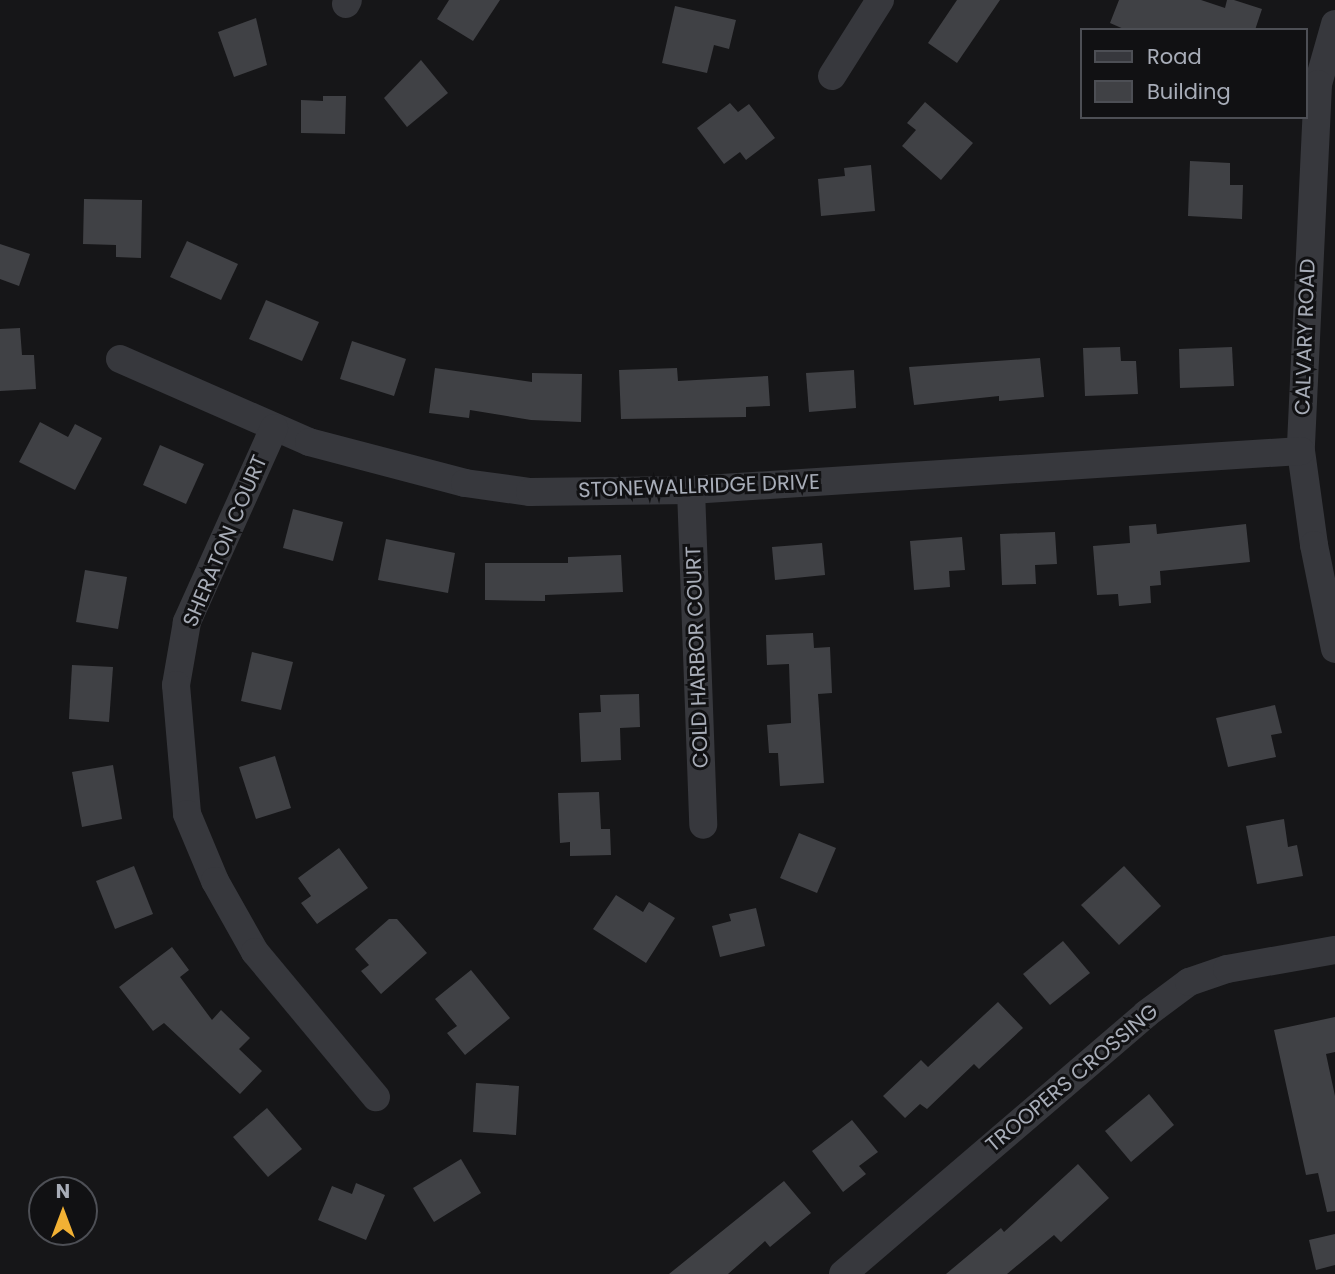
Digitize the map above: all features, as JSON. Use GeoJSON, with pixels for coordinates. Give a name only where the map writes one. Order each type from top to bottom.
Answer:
{"type":"FeatureCollection","features":[{"type":"Feature","properties":{"kind":"street"},"geometry":{"type":"LineString","coordinates":[[832,76],[880,0]]}},
{"type":"Feature","properties":{"kind":"street","name":"CALVARY ROAD"},"geometry":{"type":"LineString","coordinates":[[1335,24],[1318,84],[1301,452],[1314,545],[1335,649]]}},
{"type":"Feature","properties":{"kind":"street","name":"STONEWALLRIDGE DRIVE"},"geometry":{"type":"LineString","coordinates":[[120,359],[274,428],[389,465],[465,483],[530,492],[691,490],[1301,452]]}},
{"type":"Feature","properties":{"kind":"street","name":"SHERATON COURT"},"geometry":{"type":"LineString","coordinates":[[274,428],[187,622],[176,685],[187,814],[215,881],[255,952],[376,1097]]}},
{"type":"Feature","properties":{"kind":"street","name":"COLD HARBOR COURT"},"geometry":{"type":"LineString","coordinates":[[691,490],[703,825]]}},
{"type":"Feature","properties":{"kind":"street","name":"TROOPERS CROSSING"},"geometry":{"type":"LineString","coordinates":[[842,1274],[1146,1014],[1189,982],[1227,969],[1335,950]]}},
{"type":"Feature","properties":{"kind":"building"},"geometry":{"type":"Polygon","coordinates":[[[449,0],[500,0],[473,41],[437,19],[449,0]]]}},
{"type":"Feature","properties":{"kind":"building"},"geometry":{"type":"Polygon","coordinates":[[[957,0],[1000,0],[957,63],[928,43],[957,0]]]}},
{"type":"Feature","properties":{"kind":"building"},"geometry":{"type":"Polygon","coordinates":[[[1119,0],[1201,0],[1225,8],[1227,0],[1234,0],[1262,9],[1256,28],[1121,28],[1110,23],[1119,0]]]}},
{"type":"Feature","properties":{"kind":"building"},"geometry":{"type":"Polygon","coordinates":[[[675,6],[736,20],[729,49],[714,45],[707,73],[662,63],[675,6]]]}},
{"type":"Feature","properties":{"kind":"building"},"geometry":{"type":"Polygon","coordinates":[[[256,18],[267,65],[234,77],[218,32],[256,18]]]}},
{"type":"Feature","properties":{"kind":"building"},"geometry":{"type":"Polygon","coordinates":[[[421,60],[448,93],[407,127],[384,98],[421,60]]]}},
{"type":"Feature","properties":{"kind":"building"},"geometry":{"type":"Polygon","coordinates":[[[323,96],[346,96],[345,134],[301,133],[301,100],[323,101],[323,96]]]}},
{"type":"Feature","properties":{"kind":"building"},"geometry":{"type":"Polygon","coordinates":[[[925,102],[973,143],[941,180],[902,146],[916,130],[907,123],[925,102]]]}},
{"type":"Feature","properties":{"kind":"building"},"geometry":{"type":"Polygon","coordinates":[[[730,103],[738,112],[749,104],[775,138],[746,160],[740,152],[724,164],[697,128],[730,103]]]}},
{"type":"Feature","properties":{"kind":"building"},"geometry":{"type":"Polygon","coordinates":[[[1190,161],[1230,163],[1230,185],[1243,185],[1242,219],[1188,216],[1190,161]]]}},
{"type":"Feature","properties":{"kind":"building"},"geometry":{"type":"Polygon","coordinates":[[[871,165],[875,211],[821,216],[818,179],[845,176],[844,168],[871,165]]]}},
{"type":"Feature","properties":{"kind":"building"},"geometry":{"type":"Polygon","coordinates":[[[84,199],[142,200],[141,258],[116,257],[116,245],[83,244],[84,199]]]}},
{"type":"Feature","properties":{"kind":"building"},"geometry":{"type":"Polygon","coordinates":[[[187,241],[238,264],[221,300],[170,277],[187,241]]]}},
{"type":"Feature","properties":{"kind":"building"},"geometry":{"type":"Polygon","coordinates":[[[0,244],[30,254],[19,286],[0,279],[0,244]]]}},
{"type":"Feature","properties":{"kind":"building"},"geometry":{"type":"Polygon","coordinates":[[[266,300],[319,322],[302,361],[249,339],[266,300]]]}},
{"type":"Feature","properties":{"kind":"building"},"geometry":{"type":"Polygon","coordinates":[[[20,328],[22,355],[34,355],[36,389],[0,391],[0,329],[20,328]]]}},
{"type":"Feature","properties":{"kind":"building"},"geometry":{"type":"Polygon","coordinates":[[[352,341],[406,359],[394,396],[340,379],[352,341]]]}},
{"type":"Feature","properties":{"kind":"building"},"geometry":{"type":"Polygon","coordinates":[[[1120,347],[1121,361],[1136,361],[1138,394],[1085,396],[1083,348],[1120,347]]]}},
{"type":"Feature","properties":{"kind":"building"},"geometry":{"type":"Polygon","coordinates":[[[1232,347],[1234,386],[1180,388],[1179,349],[1232,347]]]}},
{"type":"Feature","properties":{"kind":"building"},"geometry":{"type":"Polygon","coordinates":[[[1040,358],[1044,397],[999,401],[999,396],[914,405],[909,367],[1040,358]]]}},
{"type":"Feature","properties":{"kind":"building"},"geometry":{"type":"Polygon","coordinates":[[[435,368],[532,382],[532,373],[582,374],[581,422],[531,420],[470,410],[469,418],[429,413],[435,368]]]}},
{"type":"Feature","properties":{"kind":"building"},"geometry":{"type":"Polygon","coordinates":[[[677,368],[678,381],[768,376],[770,406],[746,407],[746,417],[621,419],[619,370],[677,368]]]}},
{"type":"Feature","properties":{"kind":"building"},"geometry":{"type":"Polygon","coordinates":[[[854,370],[856,408],[809,412],[806,373],[854,370]]]}},
{"type":"Feature","properties":{"kind":"building"},"geometry":{"type":"Polygon","coordinates":[[[40,422],[68,437],[75,424],[102,438],[75,490],[19,462],[40,422]]]}},
{"type":"Feature","properties":{"kind":"building"},"geometry":{"type":"Polygon","coordinates":[[[160,445],[204,464],[186,504],[143,485],[160,445]]]}},
{"type":"Feature","properties":{"kind":"building"},"geometry":{"type":"Polygon","coordinates":[[[293,509],[343,522],[333,561],[283,548],[293,509]]]}},
{"type":"Feature","properties":{"kind":"building"},"geometry":{"type":"Polygon","coordinates":[[[1156,524],[1157,534],[1246,524],[1250,562],[1160,571],[1161,585],[1150,586],[1151,603],[1119,606],[1118,594],[1097,595],[1093,546],[1130,543],[1129,526],[1156,524]]]}},
{"type":"Feature","properties":{"kind":"building"},"geometry":{"type":"Polygon","coordinates":[[[1055,532],[1057,564],[1035,565],[1036,584],[1002,585],[1000,534],[1055,532]]]}},
{"type":"Feature","properties":{"kind":"building"},"geometry":{"type":"Polygon","coordinates":[[[962,537],[965,570],[949,571],[950,587],[914,590],[910,541],[962,537]]]}},
{"type":"Feature","properties":{"kind":"building"},"geometry":{"type":"Polygon","coordinates":[[[386,539],[455,553],[448,593],[378,580],[386,539]]]}},
{"type":"Feature","properties":{"kind":"building"},"geometry":{"type":"Polygon","coordinates":[[[822,543],[825,575],[775,580],[772,547],[822,543]]]}},
{"type":"Feature","properties":{"kind":"building"},"geometry":{"type":"Polygon","coordinates":[[[621,555],[623,592],[545,595],[545,601],[485,600],[485,563],[568,563],[568,557],[621,555]]]}},
{"type":"Feature","properties":{"kind":"building"},"geometry":{"type":"Polygon","coordinates":[[[85,570],[127,577],[118,629],[76,622],[85,570]]]}},
{"type":"Feature","properties":{"kind":"building"},"geometry":{"type":"Polygon","coordinates":[[[813,633],[814,648],[830,647],[832,693],[818,694],[824,783],[780,786],[778,753],[769,753],[767,725],[791,723],[789,664],[767,665],[766,635],[813,633]]]}},
{"type":"Feature","properties":{"kind":"building"},"geometry":{"type":"Polygon","coordinates":[[[252,652],[293,662],[281,710],[241,701],[252,652]]]}},
{"type":"Feature","properties":{"kind":"building"},"geometry":{"type":"Polygon","coordinates":[[[72,665],[113,667],[109,722],[69,719],[72,665]]]}},
{"type":"Feature","properties":{"kind":"building"},"geometry":{"type":"Polygon","coordinates":[[[639,694],[640,727],[620,728],[621,760],[581,762],[579,713],[601,712],[600,695],[639,694]]]}},
{"type":"Feature","properties":{"kind":"building"},"geometry":{"type":"Polygon","coordinates":[[[1275,705],[1282,733],[1271,735],[1276,757],[1228,767],[1216,718],[1275,705]]]}},
{"type":"Feature","properties":{"kind":"building"},"geometry":{"type":"Polygon","coordinates":[[[275,756],[291,808],[256,819],[239,767],[275,756]]]}},
{"type":"Feature","properties":{"kind":"building"},"geometry":{"type":"Polygon","coordinates":[[[113,765],[122,819],[82,827],[72,772],[113,765]]]}},
{"type":"Feature","properties":{"kind":"building"},"geometry":{"type":"Polygon","coordinates":[[[599,792],[601,829],[610,829],[611,855],[570,856],[570,842],[560,843],[558,793],[599,792]]]}},
{"type":"Feature","properties":{"kind":"building"},"geometry":{"type":"Polygon","coordinates":[[[1284,819],[1288,847],[1297,845],[1303,876],[1257,884],[1246,826],[1284,819]]]}},
{"type":"Feature","properties":{"kind":"building"},"geometry":{"type":"Polygon","coordinates":[[[799,833],[836,848],[817,893],[780,878],[799,833]]]}},
{"type":"Feature","properties":{"kind":"building"},"geometry":{"type":"Polygon","coordinates":[[[339,848],[368,888],[317,924],[301,903],[311,896],[298,878],[339,848]]]}},
{"type":"Feature","properties":{"kind":"building"},"geometry":{"type":"Polygon","coordinates":[[[134,866],[153,914],[115,929],[96,881],[134,866]]]}},
{"type":"Feature","properties":{"kind":"building"},"geometry":{"type":"Polygon","coordinates":[[[1124,866],[1161,906],[1119,945],[1081,905],[1124,866]]]}},
{"type":"Feature","properties":{"kind":"building"},"geometry":{"type":"Polygon","coordinates":[[[616,895],[643,912],[649,902],[675,918],[646,963],[593,929],[616,895]]]}},
{"type":"Feature","properties":{"kind":"building"},"geometry":{"type":"Polygon","coordinates":[[[756,908],[765,946],[720,957],[712,926],[731,921],[729,914],[756,908]]]}},
{"type":"Feature","properties":{"kind":"building"},"geometry":{"type":"Polygon","coordinates":[[[389,919],[397,919],[427,953],[381,994],[361,971],[369,965],[355,949],[389,919]]]}},
{"type":"Feature","properties":{"kind":"building"},"geometry":{"type":"Polygon","coordinates":[[[1063,941],[1090,973],[1050,1005],[1023,974],[1063,941]]]}},
{"type":"Feature","properties":{"kind":"building"},"geometry":{"type":"Polygon","coordinates":[[[172,947],[189,970],[180,977],[212,1020],[221,1010],[250,1038],[239,1049],[262,1071],[240,1094],[164,1023],[153,1031],[119,987],[172,947]]]}},
{"type":"Feature","properties":{"kind":"building"},"geometry":{"type":"Polygon","coordinates":[[[471,970],[510,1018],[465,1055],[447,1033],[457,1026],[435,999],[471,970]]]}},
{"type":"Feature","properties":{"kind":"building"},"geometry":{"type":"Polygon","coordinates":[[[998,1002],[1023,1028],[979,1069],[974,1064],[927,1109],[920,1104],[905,1118],[883,1096],[921,1060],[928,1067],[998,1002]]]}},
{"type":"Feature","properties":{"kind":"building"},"geometry":{"type":"Polygon","coordinates":[[[1335,1017],[1335,1052],[1326,1054],[1335,1096],[1335,1211],[1327,1212],[1318,1173],[1306,1175],[1274,1030],[1335,1017]]]}},
{"type":"Feature","properties":{"kind":"building"},"geometry":{"type":"Polygon","coordinates":[[[476,1083],[519,1086],[516,1135],[473,1132],[476,1083]]]}},
{"type":"Feature","properties":{"kind":"building"},"geometry":{"type":"Polygon","coordinates":[[[1149,1094],[1174,1125],[1131,1162],[1105,1131],[1149,1094]]]}},
{"type":"Feature","properties":{"kind":"building"},"geometry":{"type":"Polygon","coordinates":[[[267,1108],[302,1149],[268,1177],[233,1137],[267,1108]]]}},
{"type":"Feature","properties":{"kind":"building"},"geometry":{"type":"Polygon","coordinates":[[[852,1120],[878,1152],[859,1166],[866,1174],[843,1192],[812,1151],[852,1120]]]}},
{"type":"Feature","properties":{"kind":"building"},"geometry":{"type":"Polygon","coordinates":[[[461,1159],[481,1193],[434,1222],[413,1188],[461,1159]]]}},
{"type":"Feature","properties":{"kind":"building"},"geometry":{"type":"Polygon","coordinates":[[[1078,1164],[1109,1198],[1061,1242],[1054,1235],[1007,1274],[946,1274],[1001,1228],[1004,1232],[1078,1164]]]}},
{"type":"Feature","properties":{"kind":"building"},"geometry":{"type":"Polygon","coordinates":[[[784,1181],[811,1213],[770,1247],[765,1241],[728,1274],[669,1274],[784,1181]]]}},
{"type":"Feature","properties":{"kind":"building"},"geometry":{"type":"Polygon","coordinates":[[[356,1183],[385,1195],[366,1240],[318,1220],[332,1186],[352,1194],[356,1183]]]}},
{"type":"Feature","properties":{"kind":"building"},"geometry":{"type":"Polygon","coordinates":[[[1335,1234],[1335,1265],[1316,1270],[1309,1240],[1335,1234]]]}}]}
